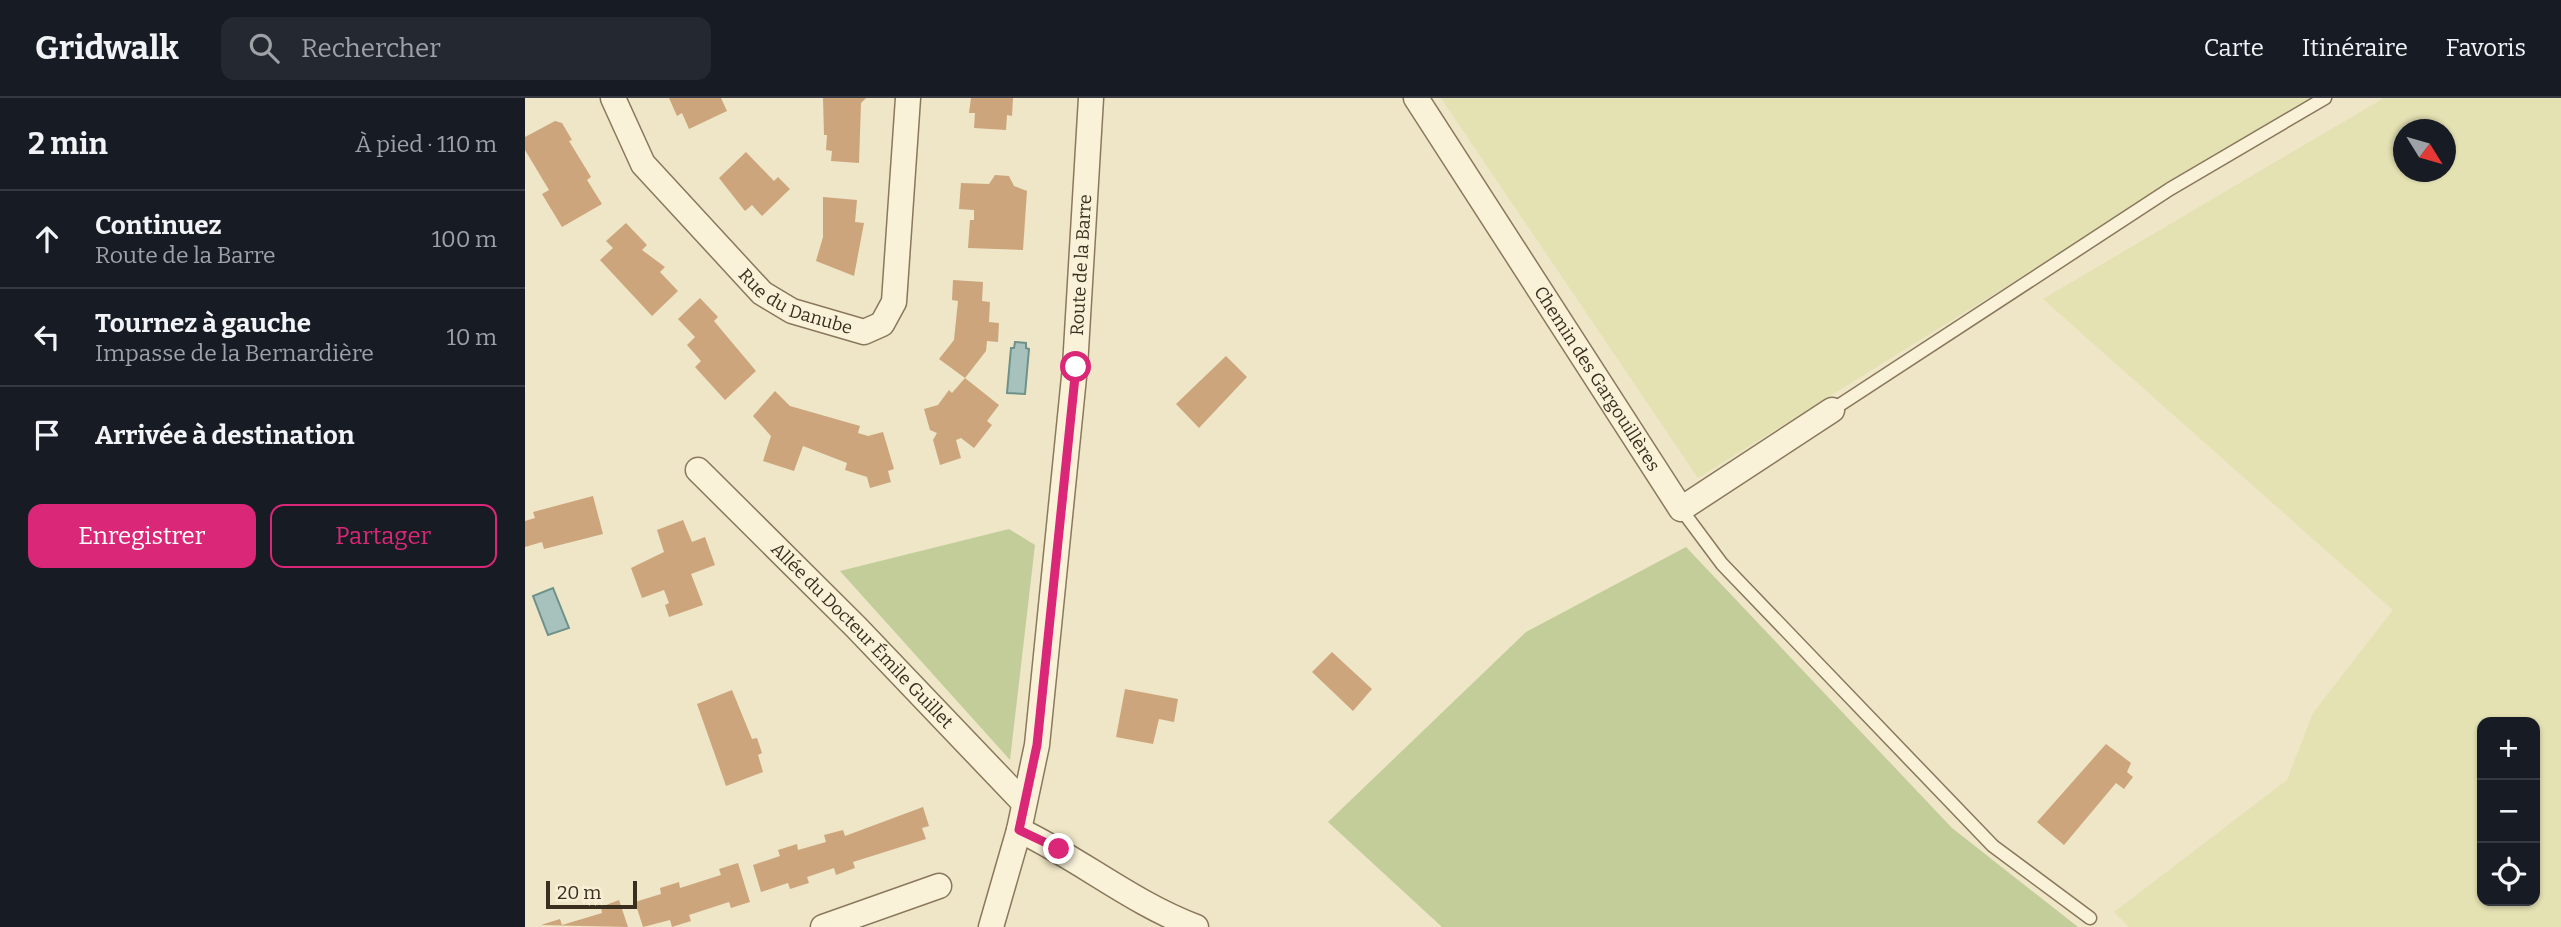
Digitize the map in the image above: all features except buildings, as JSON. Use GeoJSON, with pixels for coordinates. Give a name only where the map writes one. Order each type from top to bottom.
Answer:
{"type":"FeatureCollection","features":[{"type":"Feature","properties":{"kind":"street","name":"Rue du Danube"},"geometry":{"type":"LineString","coordinates":[[613,98],[643,164],[762,293],[792,311],[864,332],[882,324],[894,302],[908,98]]}},
{"type":"Feature","properties":{"kind":"street","name":"Route de la Barre"},"geometry":{"type":"LineString","coordinates":[[992,927],[1019,830],[1037,745],[1076,367],[1091,98]]}},
{"type":"Feature","properties":{"kind":"street","name":"Chemin des Gargouillères"},"geometry":{"type":"LineString","coordinates":[[1416,98],[1681,509]]}},
{"type":"Feature","properties":{"kind":"street"},"geometry":{"type":"LineString","coordinates":[[1681,509],[1832,410]]}},
{"type":"Feature","properties":{"kind":"street","name":"Allée du Docteur Émile Guillet"},"geometry":{"type":"LineString","coordinates":[[698,470],[856,627],[1024,803]]}},
{"type":"Feature","properties":{"kind":"street"},"geometry":{"type":"LineString","coordinates":[[1019,830],[1059,849],[1151,907],[1196,927]]}},
{"type":"Feature","properties":{"kind":"street"},"geometry":{"type":"LineString","coordinates":[[823,927],[939,886]]}},
{"type":"Feature","properties":{"kind":"lane"},"geometry":{"type":"LineString","coordinates":[[1832,410],[2170,189],[2325,98]]}},
{"type":"Feature","properties":{"kind":"lane"},"geometry":{"type":"LineString","coordinates":[[1681,509],[1697,534],[1748,592],[1993,846],[2090,918]]}},
{"type":"Feature","properties":{"kind":"shaded area"},"geometry":{"type":"Polygon","coordinates":[[[1441,98],[2310,98],[1698,478],[1441,98]]]}},
{"type":"Feature","properties":{"kind":"shaded area"},"geometry":{"type":"Polygon","coordinates":[[[2384,98],[2561,98],[2561,927],[2129,927],[2114,912],[2287,780],[2313,713],[2393,610],[2043,299],[2384,98]]]}},
{"type":"Feature","properties":{"kind":"green space"},"geometry":{"type":"Polygon","coordinates":[[[1009,529],[1035,545],[1010,760],[840,571],[1009,529]]]}},
{"type":"Feature","properties":{"kind":"green space"},"geometry":{"type":"Polygon","coordinates":[[[1686,547],[1952,828],[2078,927],[1442,927],[1328,822],[1526,632],[1686,547]]]}},
{"type":"Feature","properties":{"kind":"water"},"geometry":{"type":"Polygon","coordinates":[[[1015,342],[1026,343],[1026,348],[1029,349],[1025,394],[1007,393],[1011,348],[1014,348],[1015,342]]]}},
{"type":"Feature","properties":{"kind":"water"},"geometry":{"type":"Polygon","coordinates":[[[553,588],[569,628],[548,635],[533,596],[553,588]]]}},
{"type":"Feature","properties":{"kind":"route"},"geometry":{"type":"LineString","coordinates":[[1059,849],[1019,830],[1037,745],[1076,367]]}}]}
